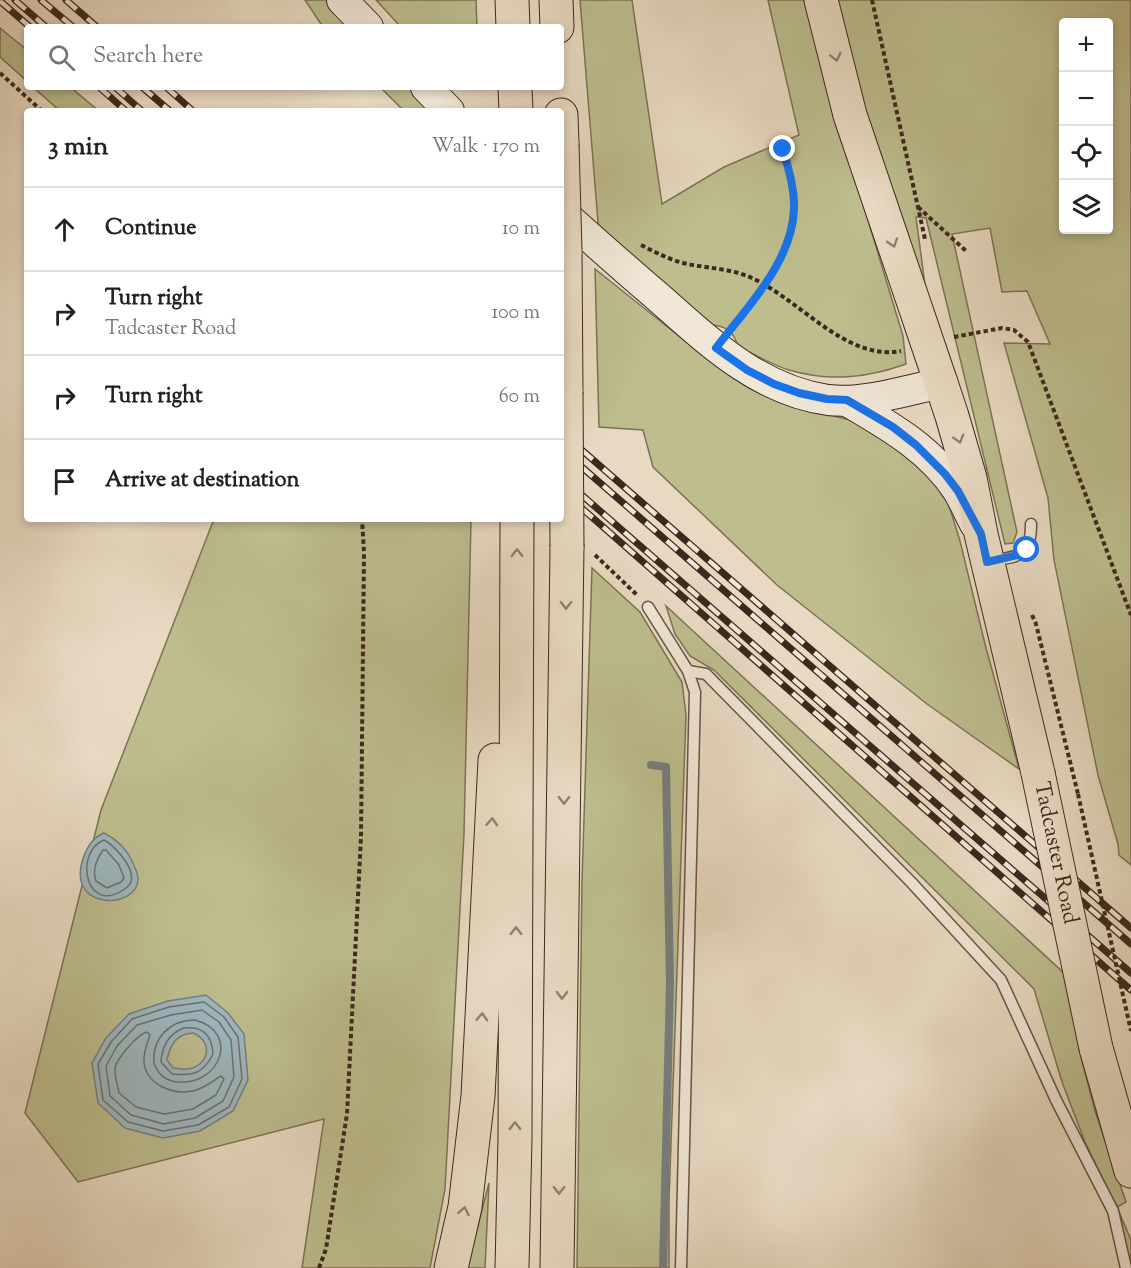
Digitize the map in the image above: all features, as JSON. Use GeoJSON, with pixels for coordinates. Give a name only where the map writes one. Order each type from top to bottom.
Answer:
{"type":"FeatureCollection","features":[{"type":"Feature","properties":{"kind":"main road"},"geometry":{"type":"LineString","coordinates":[[512,0],[513,24]]}},
{"type":"Feature","properties":{"kind":"main road"},"geometry":{"type":"LineString","coordinates":[[556,0],[557,24]]}},
{"type":"Feature","properties":{"kind":"main road"},"geometry":{"type":"LineString","coordinates":[[821,0],[850,115],[941,383]]}},
{"type":"Feature","properties":{"kind":"main road"},"geometry":{"type":"LineString","coordinates":[[560,90],[561,108]]}},
{"type":"Feature","properties":{"kind":"main road"},"geometry":{"type":"LineString","coordinates":[[557,1268],[577,548],[566,392],[564,219]]}},
{"type":"Feature","properties":{"kind":"main road","name":"Tadcaster Road"},"geometry":{"type":"LineString","coordinates":[[941,383],[970,478],[984,548],[1038,773],[1096,1048],[1131,1171]]}},
{"type":"Feature","properties":{"kind":"main road"},"geometry":{"type":"LineString","coordinates":[[512,1268],[515,1138],[517,522]]}},
{"type":"Feature","properties":{"kind":"main road"},"geometry":{"type":"LineString","coordinates":[[451,1268],[465,1206],[478,1096],[496,745],[517,675]]}},
{"type":"Feature","properties":{"kind":"street"},"geometry":{"type":"LineString","coordinates":[[342,0],[365,24]]}},
{"type":"Feature","properties":{"kind":"street"},"geometry":{"type":"LineString","coordinates":[[429,90],[446,108]]}},
{"type":"Feature","properties":{"kind":"street","name":"Tadcaster Road"},"geometry":{"type":"LineString","coordinates":[[564,215],[716,348],[747,370],[774,384],[799,393],[827,399],[847,400],[941,383]]}},
{"type":"Feature","properties":{"kind":"street","name":"Tadcaster Road"},"geometry":{"type":"LineString","coordinates":[[847,400],[893,427],[916,445],[945,474],[958,491],[984,548]]}},
{"type":"Feature","properties":{"kind":"lane"},"geometry":{"type":"LineString","coordinates":[[984,548],[1018,555],[1027,550],[1031,540],[1031,524]]}},
{"type":"Feature","properties":{"kind":"lane"},"geometry":{"type":"LineString","coordinates":[[648,607],[688,671],[695,692],[681,1268]]}},
{"type":"Feature","properties":{"kind":"lane"},"geometry":{"type":"LineString","coordinates":[[688,671],[706,674],[911,882],[1001,980],[1056,1100],[1113,1211],[1126,1268]]}},
{"type":"Feature","properties":{"kind":"path"},"geometry":{"type":"LineString","coordinates":[[0,73],[39,108]]}},
{"type":"Feature","properties":{"kind":"path"},"geometry":{"type":"LineString","coordinates":[[716,348],[764,285],[779,261],[789,235],[794,208],[791,179],[783,149]]}},
{"type":"Feature","properties":{"kind":"path"},"geometry":{"type":"LineString","coordinates":[[918,207],[966,251]]}},
{"type":"Feature","properties":{"kind":"path"},"geometry":{"type":"LineString","coordinates":[[636,242],[682,263],[735,272],[764,285],[844,339],[859,346],[883,353],[904,351]]}},
{"type":"Feature","properties":{"kind":"path"},"geometry":{"type":"LineString","coordinates":[[947,338],[1002,328],[1014,330],[1028,342],[1131,615]]}},
{"type":"Feature","properties":{"kind":"path"},"geometry":{"type":"LineString","coordinates":[[319,1268],[326,1249],[347,1114],[361,837],[364,552],[362,522]]}},
{"type":"Feature","properties":{"kind":"path"},"geometry":{"type":"LineString","coordinates":[[577,548],[628,585],[648,607]]}},
{"type":"Feature","properties":{"kind":"path"},"geometry":{"type":"LineString","coordinates":[[1078,794],[1131,1031]]}},
{"type":"Feature","properties":{"kind":"green space"},"geometry":{"type":"Polygon","coordinates":[[[305,0],[331,0],[351,24],[321,24],[305,0]]]}},
{"type":"Feature","properties":{"kind":"green space"},"geometry":{"type":"Polygon","coordinates":[[[376,0],[476,0],[477,24],[398,24],[376,0]]]}},
{"type":"Feature","properties":{"kind":"green space"},"geometry":{"type":"Polygon","coordinates":[[[580,0],[632,0],[662,204],[724,167],[799,135],[768,0],[804,0],[825,78],[903,336],[906,364],[877,373],[848,377],[804,374],[776,365],[738,347],[728,330],[720,326],[709,325],[599,234],[580,0]]]}},
{"type":"Feature","properties":{"kind":"green space"},"geometry":{"type":"Polygon","coordinates":[[[832,0],[1131,0],[1131,865],[1119,855],[1118,844],[1098,775],[1054,560],[1048,498],[1004,343],[1050,344],[1027,291],[1002,292],[990,228],[952,234],[1017,532],[1013,543],[1005,544],[926,218],[916,217],[927,300],[865,118],[832,0]]]}},
{"type":"Feature","properties":{"kind":"green space"},"geometry":{"type":"Polygon","coordinates":[[[0,28],[24,48],[24,78],[0,57],[0,28]]]}},
{"type":"Feature","properties":{"kind":"green space"},"geometry":{"type":"Polygon","coordinates":[[[36,90],[74,90],[95,108],[57,108],[36,90]]]}},
{"type":"Feature","properties":{"kind":"green space"},"geometry":{"type":"Polygon","coordinates":[[[383,90],[413,90],[432,108],[401,108],[383,90]]]}},
{"type":"Feature","properties":{"kind":"green space"},"geometry":{"type":"Polygon","coordinates":[[[595,269],[714,364],[787,405],[880,427],[943,486],[960,541],[1019,769],[927,704],[777,585],[653,467],[643,430],[599,427],[595,269]]]}},
{"type":"Feature","properties":{"kind":"green space"},"geometry":{"type":"Polygon","coordinates":[[[213,522],[471,522],[464,834],[445,1189],[430,1268],[302,1268],[324,1119],[78,1182],[25,1113],[101,810],[213,522]]]}},
{"type":"Feature","properties":{"kind":"green space"},"geometry":{"type":"Polygon","coordinates":[[[592,568],[640,612],[682,682],[686,715],[669,1201],[669,1268],[577,1268],[582,881],[592,568]]]}},
{"type":"Feature","properties":{"kind":"green space"},"geometry":{"type":"Polygon","coordinates":[[[666,606],[1066,975],[1080,1053],[1095,1111],[1126,1202],[1117,1207],[1131,1240],[1131,1264],[1116,1206],[1085,1142],[1062,1082],[1034,989],[714,670],[690,656],[675,634],[666,606]]]}},
{"type":"Feature","properties":{"kind":"green space"},"geometry":{"type":"Polygon","coordinates":[[[489,1183],[485,1268],[467,1268],[489,1183]]]}},
{"type":"Feature","properties":{"kind":"water"},"geometry":{"type":"Polygon","coordinates":[[[104,833],[124,848],[137,874],[135,889],[128,896],[118,899],[95,898],[86,891],[81,881],[81,866],[86,851],[95,838],[104,833]]]}},
{"type":"Feature","properties":{"kind":"water"},"geometry":{"type":"Polygon","coordinates":[[[206,995],[228,1013],[244,1034],[248,1080],[233,1111],[200,1131],[163,1138],[125,1128],[98,1103],[92,1063],[106,1038],[129,1014],[168,1001],[206,995]],[[193,1033],[175,1041],[167,1060],[173,1068],[187,1069],[200,1064],[206,1054],[206,1048],[200,1037],[193,1033]]]}},
{"type":"Feature","properties":{"kind":"waterway"},"geometry":{"type":"LineString","coordinates":[[651,765],[666,767],[670,983],[663,1268]]}},
{"type":"Feature","properties":{"kind":"railway"},"geometry":{"type":"LineString","coordinates":[[15,0],[43,24]]}},
{"type":"Feature","properties":{"kind":"railway"},"geometry":{"type":"LineString","coordinates":[[41,0],[69,24]]}},
{"type":"Feature","properties":{"kind":"railway"},"geometry":{"type":"LineString","coordinates":[[66,0],[94,24]]}},
{"type":"Feature","properties":{"kind":"railway"},"geometry":{"type":"LineString","coordinates":[[0,1],[27,24]]}},
{"type":"Feature","properties":{"kind":"railway"},"geometry":{"type":"LineString","coordinates":[[102,90],[123,108]]}},
{"type":"Feature","properties":{"kind":"railway"},"geometry":{"type":"LineString","coordinates":[[118,90],[139,108]]}},
{"type":"Feature","properties":{"kind":"railway"},"geometry":{"type":"LineString","coordinates":[[146,90],[166,108]]}},
{"type":"Feature","properties":{"kind":"railway"},"geometry":{"type":"LineString","coordinates":[[169,90],[190,108]]}},
{"type":"Feature","properties":{"kind":"railway"},"geometry":{"type":"LineString","coordinates":[[564,435],[1131,928]]}},
{"type":"Feature","properties":{"kind":"railway"},"geometry":{"type":"LineString","coordinates":[[564,452],[1131,944]]}},
{"type":"Feature","properties":{"kind":"railway"},"geometry":{"type":"LineString","coordinates":[[564,480],[1131,973]]}},
{"type":"Feature","properties":{"kind":"railway"},"geometry":{"type":"LineString","coordinates":[[564,493],[1131,990]]}},
{"type":"Feature","properties":{"kind":"route"},"geometry":{"type":"LineString","coordinates":[[783,149],[791,179],[794,208],[789,235],[779,261],[764,285],[716,348],[747,370],[774,384],[799,393],[827,399],[847,400],[893,427],[916,445],[945,474],[958,491],[981,534],[987,562],[1018,555],[1027,550]]}}]}
